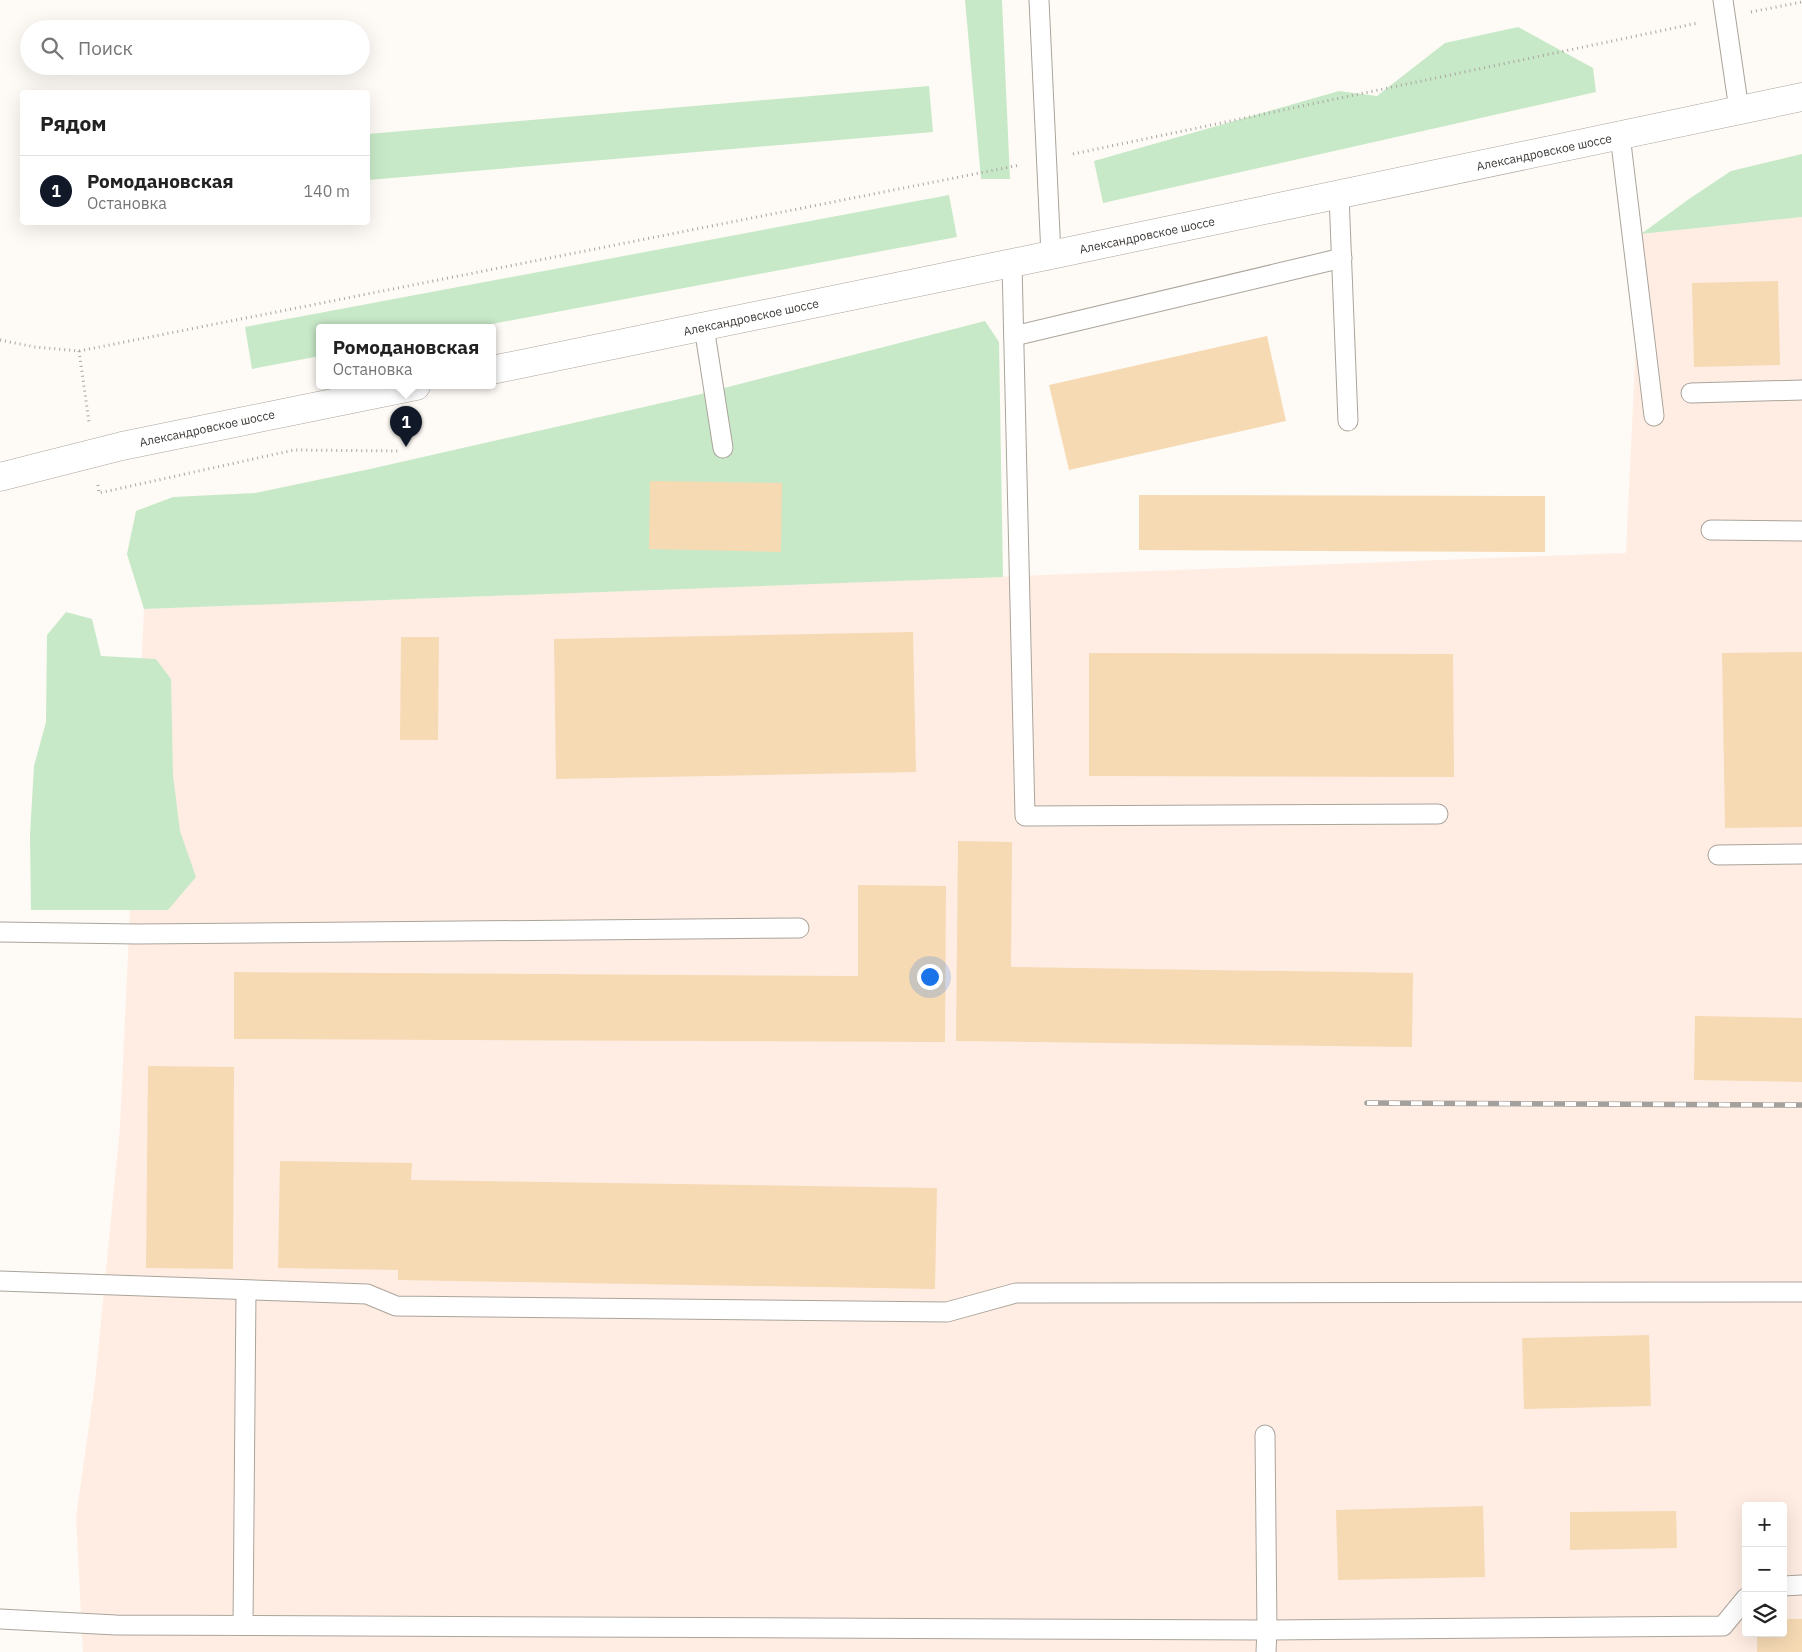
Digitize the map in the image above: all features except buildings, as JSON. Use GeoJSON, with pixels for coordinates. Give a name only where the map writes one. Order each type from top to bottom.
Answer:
{"type":"FeatureCollection","features":[{"type":"Feature","properties":{"kind":"main road","name":"Александровское шоссе"},"geometry":{"type":"LineString","coordinates":[[496,369],[1051,256],[1802,97]]}},
{"type":"Feature","properties":{"kind":"main road","name":"Александровское шоссе"},"geometry":{"type":"LineString","coordinates":[[0,477],[122,446],[401,389]]}},
{"type":"Feature","properties":{"kind":"lane"},"geometry":{"type":"LineString","coordinates":[[1039,0],[1051,256]]}},
{"type":"Feature","properties":{"kind":"lane"},"geometry":{"type":"LineString","coordinates":[[1725,9],[1739,110]]}},
{"type":"Feature","properties":{"kind":"lane"},"geometry":{"type":"LineString","coordinates":[[1620,136],[1654,416]]}},
{"type":"Feature","properties":{"kind":"lane"},"geometry":{"type":"LineString","coordinates":[[1339,195],[1348,421]]}},
{"type":"Feature","properties":{"kind":"lane"},"geometry":{"type":"LineString","coordinates":[[1014,336],[1342,258]]}},
{"type":"Feature","properties":{"kind":"lane"},"geometry":{"type":"LineString","coordinates":[[1012,264],[1025,816],[1438,814]]}},
{"type":"Feature","properties":{"kind":"lane"},"geometry":{"type":"LineString","coordinates":[[704,327],[722,448]]}},
{"type":"Feature","properties":{"kind":"lane"},"geometry":{"type":"LineString","coordinates":[[1691,393],[1802,390]]}},
{"type":"Feature","properties":{"kind":"lane"},"geometry":{"type":"LineString","coordinates":[[1711,530],[1802,531]]}},
{"type":"Feature","properties":{"kind":"lane"},"geometry":{"type":"LineString","coordinates":[[1718,855],[1802,854]]}},
{"type":"Feature","properties":{"kind":"lane"},"geometry":{"type":"LineString","coordinates":[[0,932],[137,934],[799,928]]}},
{"type":"Feature","properties":{"kind":"lane"},"geometry":{"type":"LineString","coordinates":[[0,1282],[367,1294],[396,1306],[947,1312],[1016,1293],[1802,1292]]}},
{"type":"Feature","properties":{"kind":"lane"},"geometry":{"type":"LineString","coordinates":[[243,1626],[246,1291]]}},
{"type":"Feature","properties":{"kind":"lane"},"geometry":{"type":"LineString","coordinates":[[1265,1435],[1266,1652]]}},
{"type":"Feature","properties":{"kind":"lane"},"geometry":{"type":"LineString","coordinates":[[1787,1586],[1802,1585]]}},
{"type":"Feature","properties":{"kind":"lane"},"geometry":{"type":"LineString","coordinates":[[0,1619],[116,1625],[243,1626],[1267,1630],[1723,1626],[1742,1603]]}},
{"type":"Feature","properties":{"kind":"path"},"geometry":{"type":"LineString","coordinates":[[0,340],[79,351],[1047,160],[1725,9],[1802,2]]}},
{"type":"Feature","properties":{"kind":"shaded area"},"geometry":{"type":"Polygon","coordinates":[[[1802,217],[1802,1652],[83,1652],[76,1517],[95,1383],[120,1127],[144,609],[1626,553],[1641,234],[1802,217]]]}},
{"type":"Feature","properties":{"kind":"green space"},"geometry":{"type":"Polygon","coordinates":[[[965,0],[1002,0],[1010,179],[981,179],[965,0]]]}},
{"type":"Feature","properties":{"kind":"green space"},"geometry":{"type":"Polygon","coordinates":[[[1518,27],[1593,68],[1596,92],[1103,203],[1094,161],[1339,91],[1377,96],[1445,43],[1518,27]]]}},
{"type":"Feature","properties":{"kind":"green space"},"geometry":{"type":"Polygon","coordinates":[[[929,86],[933,132],[370,180],[370,134],[929,86]]]}},
{"type":"Feature","properties":{"kind":"green space"},"geometry":{"type":"Polygon","coordinates":[[[1802,154],[1802,217],[1641,234],[1731,171],[1802,154]]]}},
{"type":"Feature","properties":{"kind":"green space"},"geometry":{"type":"Polygon","coordinates":[[[949,195],[957,237],[491,324],[316,324],[316,357],[252,369],[245,327],[949,195]]]}},
{"type":"Feature","properties":{"kind":"green space"},"geometry":{"type":"Polygon","coordinates":[[[985,321],[999,342],[1003,577],[144,609],[127,554],[136,511],[173,497],[255,493],[370,469],[697,395],[985,321]]]}},
{"type":"Feature","properties":{"kind":"green space"},"geometry":{"type":"Polygon","coordinates":[[[66,612],[92,619],[101,656],[156,659],[171,679],[173,775],[180,831],[196,877],[168,910],[31,910],[30,835],[34,766],[46,722],[47,635],[66,612]]]}},
{"type":"Feature","properties":{"kind":"railway"},"geometry":{"type":"LineString","coordinates":[[1367,1103],[1802,1105]]}},
{"type":"Feature","properties":{"kind":"place","name":"Ромодановская"},"geometry":{"type":"Point","coordinates":[406,447]}}]}
